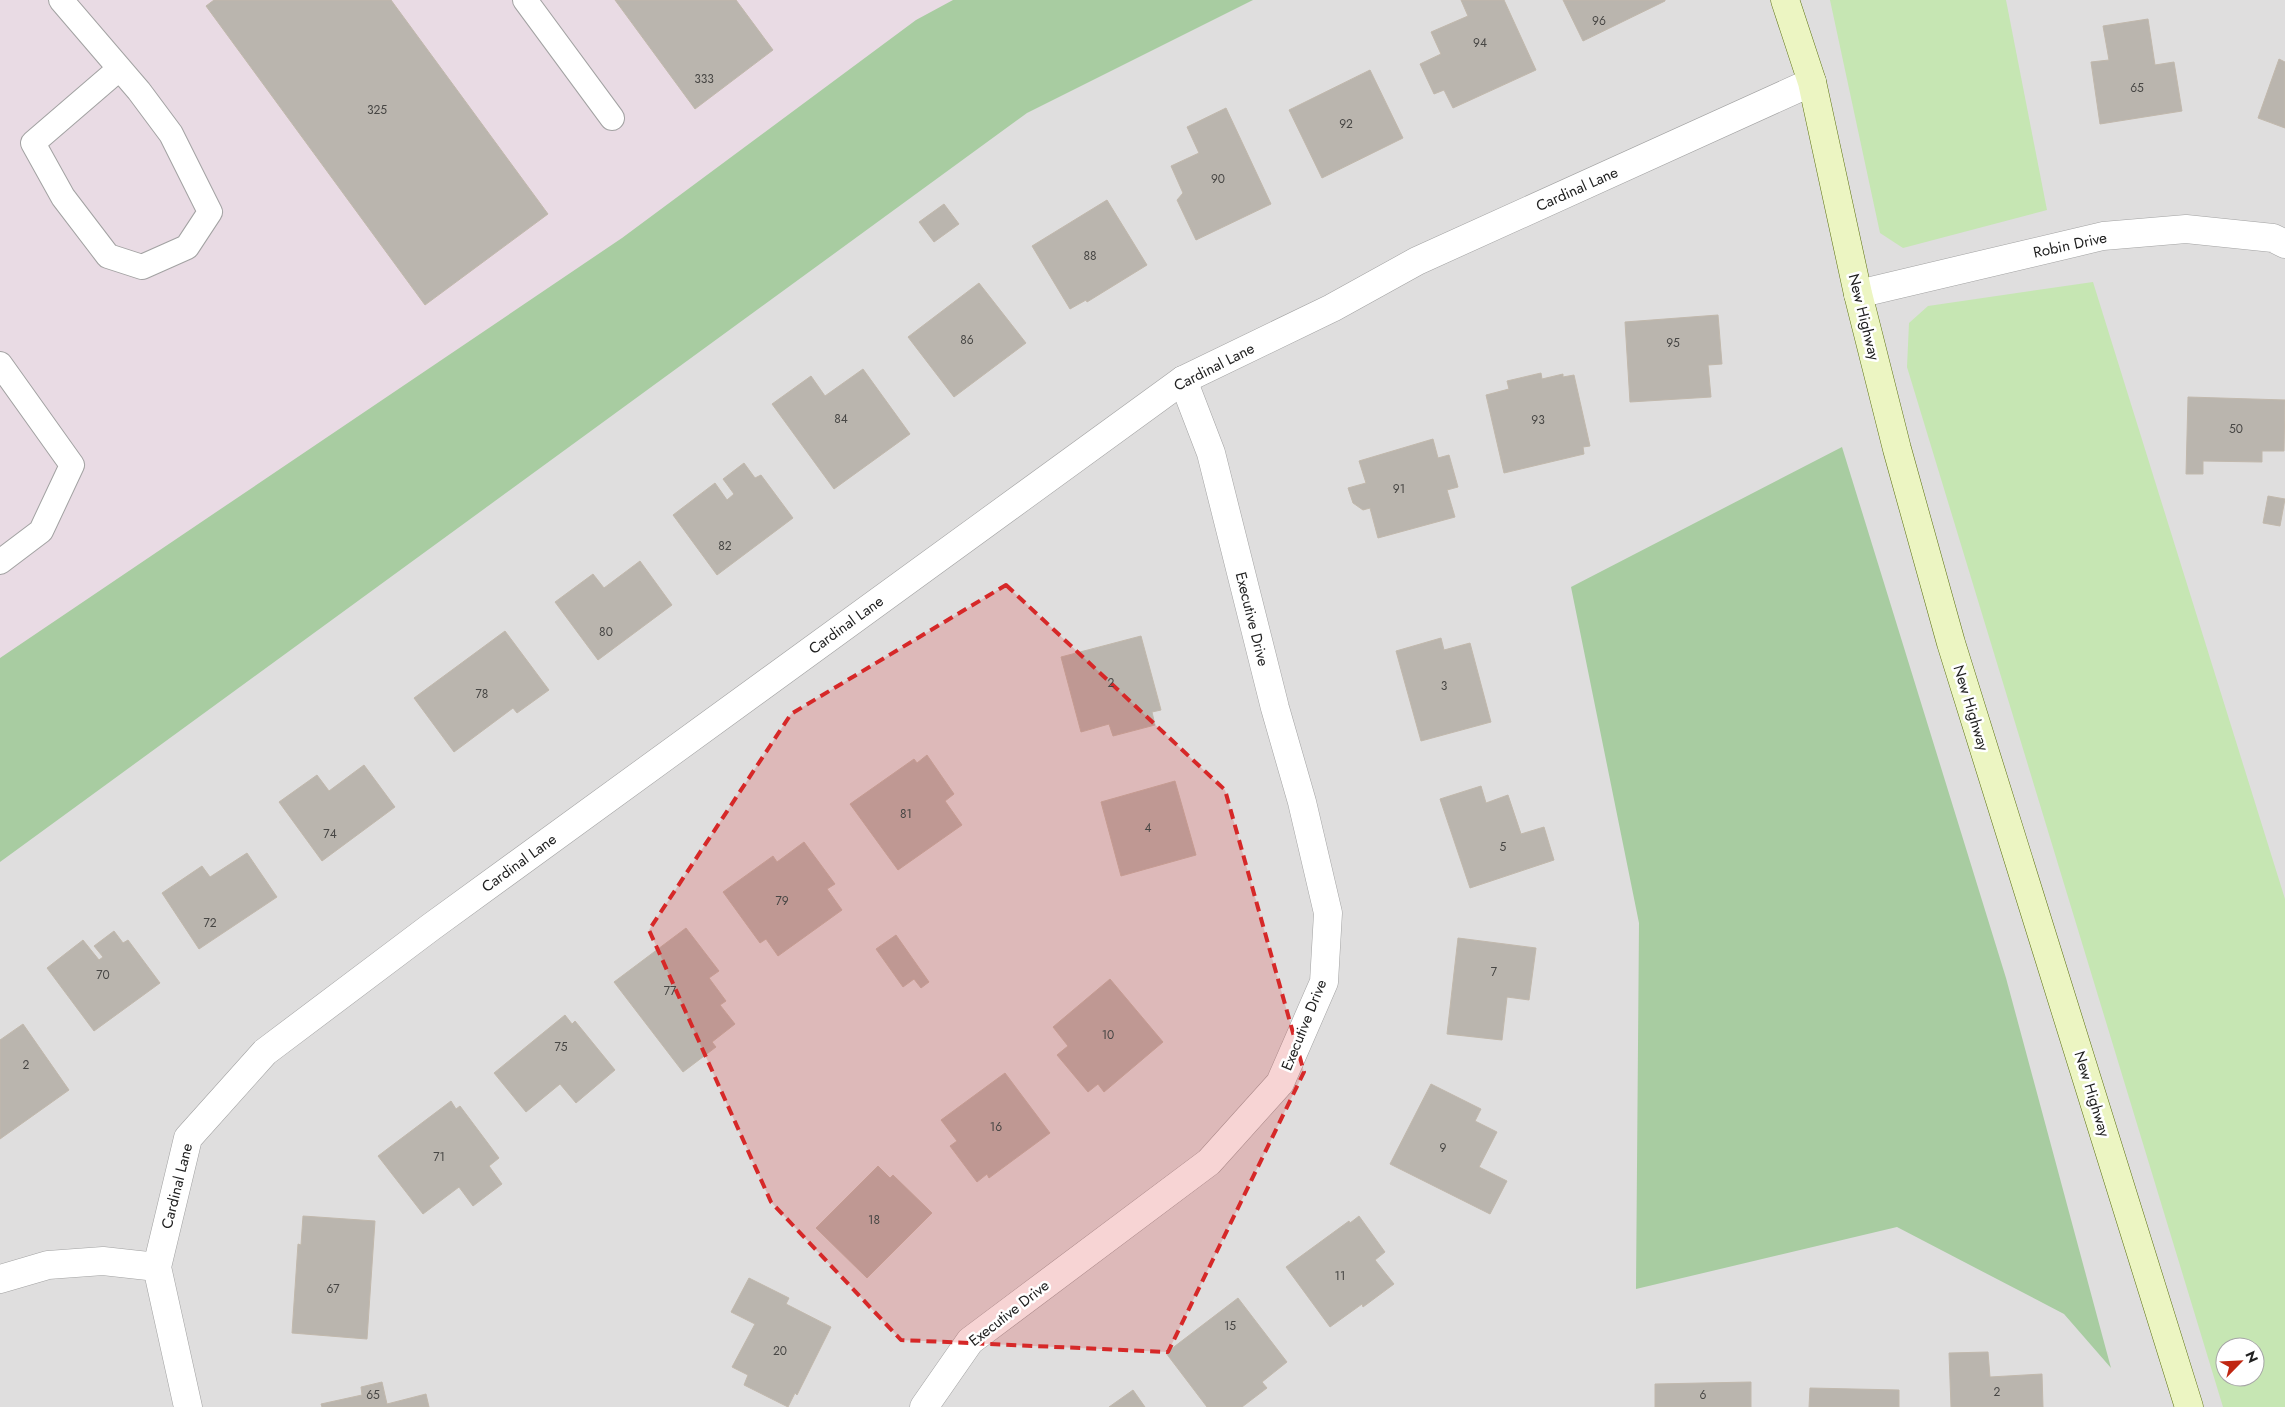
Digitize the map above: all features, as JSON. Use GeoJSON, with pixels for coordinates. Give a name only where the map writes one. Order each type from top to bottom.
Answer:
{"type":"FeatureCollection","features":[{"type":"Feature","properties":{"kind":"street","name":"New Highway"},"geometry":{"type":"LineString","coordinates":[[1785,0],[1812,82],[1858,294],[1897,449],[1951,643],[2189,1407]]}},
{"type":"Feature","properties":{"kind":"street","name":"Cardinal Lane"},"geometry":{"type":"LineString","coordinates":[[188,1407],[157,1267],[188,1138],[265,1052],[439,921],[1183,380],[1332,308],[1418,261],[1812,82]]}},
{"type":"Feature","properties":{"kind":"street","name":"Robin Drive"},"geometry":{"type":"LineString","coordinates":[[1858,294],[2103,236],[2186,229],[2273,238],[2285,244]]}},
{"type":"Feature","properties":{"kind":"street","name":"Executive Drive"},"geometry":{"type":"LineString","coordinates":[[924,1407],[970,1341],[1209,1162],[1280,1083],[1324,982],[1328,913],[1302,802],[1275,708],[1211,454],[1183,380]]}},
{"type":"Feature","properties":{"kind":"street"},"geometry":{"type":"LineString","coordinates":[[0,1279],[48,1265],[103,1261],[157,1267]]}},
{"type":"Feature","properties":{"kind":"lane"},"geometry":{"type":"LineString","coordinates":[[61,0],[119,69],[171,134],[210,212],[187,247],[142,267],[108,256],[63,198],[33,143],[119,69]]}},
{"type":"Feature","properties":{"kind":"lane"},"geometry":{"type":"LineString","coordinates":[[525,0],[612,118]]}},
{"type":"Feature","properties":{"kind":"lane"},"geometry":{"type":"LineString","coordinates":[[0,364],[72,465],[41,531],[0,562]]}},
{"type":"Feature","properties":{"kind":"highlighted area"},"geometry":{"type":"Polygon","coordinates":[[[1006,585],[1225,790],[1304,1072],[1168,1352],[901,1340],[771,1202],[649,930],[791,714],[1006,585]]]}},
{"type":"Feature","properties":{"kind":"shaded area"},"geometry":{"type":"Polygon","coordinates":[[[0,0],[1072,0],[0,771],[0,0]]]}},
{"type":"Feature","properties":{"kind":"shaded area"},"geometry":{"type":"Polygon","coordinates":[[[1072,0],[2285,0],[2285,1407],[0,1407],[0,771],[1072,0]]]}},
{"type":"Feature","properties":{"kind":"green space"},"geometry":{"type":"Polygon","coordinates":[[[953,0],[1253,0],[1027,113],[0,862],[0,658],[622,238],[916,20],[953,0]]]}},
{"type":"Feature","properties":{"kind":"green space"},"geometry":{"type":"Polygon","coordinates":[[[1830,0],[2006,0],[2047,210],[1903,248],[1880,233],[1830,0]]]}},
{"type":"Feature","properties":{"kind":"green space"},"geometry":{"type":"Polygon","coordinates":[[[2093,282],[2285,899],[2285,1407],[2223,1407],[2217,1387],[2265,1387],[2265,1337],[2215,1337],[2215,1381],[1907,367],[1909,323],[1928,306],[2093,282]]]}},
{"type":"Feature","properties":{"kind":"green space"},"geometry":{"type":"Polygon","coordinates":[[[1842,447],[2006,978],[2111,1368],[2064,1314],[1897,1227],[1636,1289],[1639,923],[1571,587],[1842,447]]]}},
{"type":"Feature","properties":{"kind":"building"},"geometry":{"type":"Polygon","coordinates":[[[214,0],[391,0],[548,214],[425,305],[206,6],[214,0]]]}},
{"type":"Feature","properties":{"kind":"building"},"geometry":{"type":"Polygon","coordinates":[[[615,0],[736,0],[773,50],[695,109],[615,0]]]}},
{"type":"Feature","properties":{"kind":"building"},"geometry":{"type":"Polygon","coordinates":[[[1461,0],[1504,0],[1536,70],[1453,108],[1444,90],[1434,94],[1420,64],[1441,54],[1431,32],[1468,16],[1461,0]]]}},
{"type":"Feature","properties":{"kind":"building"},"geometry":{"type":"Polygon","coordinates":[[[1563,0],[1665,0],[1665,1],[1583,41],[1563,0]]]}},
{"type":"Feature","properties":{"kind":"building"},"geometry":{"type":"Polygon","coordinates":[[[2148,19],[2155,65],[2174,62],[2182,111],[2100,124],[2091,62],[2109,60],[2103,26],[2148,19]]]}},
{"type":"Feature","properties":{"kind":"building"},"geometry":{"type":"Polygon","coordinates":[[[2279,59],[2285,62],[2285,128],[2258,118],[2279,59]]]}},
{"type":"Feature","properties":{"kind":"building"},"geometry":{"type":"Polygon","coordinates":[[[1370,70],[1403,138],[1322,178],[1289,110],[1370,70]]]}},
{"type":"Feature","properties":{"kind":"building"},"geometry":{"type":"Polygon","coordinates":[[[1226,108],[1271,204],[1196,240],[1177,200],[1183,193],[1171,166],[1199,153],[1187,127],[1226,108]]]}},
{"type":"Feature","properties":{"kind":"building"},"geometry":{"type":"Polygon","coordinates":[[[1107,200],[1147,265],[1087,302],[1086,300],[1070,309],[1032,246],[1107,200]]]}},
{"type":"Feature","properties":{"kind":"building"},"geometry":{"type":"Polygon","coordinates":[[[944,204],[959,224],[934,242],[919,222],[944,204]]]}},
{"type":"Feature","properties":{"kind":"building"},"geometry":{"type":"Polygon","coordinates":[[[979,283],[1026,343],[954,397],[908,337],[979,283]]]}},
{"type":"Feature","properties":{"kind":"building"},"geometry":{"type":"Polygon","coordinates":[[[1718,315],[1722,364],[1708,365],[1711,397],[1630,402],[1625,322],[1718,315]]]}},
{"type":"Feature","properties":{"kind":"building"},"geometry":{"type":"Polygon","coordinates":[[[863,369],[910,434],[834,489],[772,404],[811,376],[825,396],[863,369]]]}},
{"type":"Feature","properties":{"kind":"building"},"geometry":{"type":"Polygon","coordinates":[[[1541,373],[1542,379],[1563,374],[1563,377],[1574,375],[1590,446],[1583,447],[1584,454],[1504,473],[1486,395],[1509,389],[1507,381],[1541,373]]]}},
{"type":"Feature","properties":{"kind":"building"},"geometry":{"type":"Polygon","coordinates":[[[2188,397],[2285,400],[2284,451],[2262,451],[2262,462],[2203,461],[2203,474],[2186,474],[2188,397]]]}},
{"type":"Feature","properties":{"kind":"building"},"geometry":{"type":"Polygon","coordinates":[[[1433,439],[1438,458],[1449,455],[1458,487],[1447,490],[1455,517],[1378,538],[1370,508],[1363,510],[1353,503],[1348,488],[1366,483],[1359,461],[1433,439]]]}},
{"type":"Feature","properties":{"kind":"building"},"geometry":{"type":"Polygon","coordinates":[[[744,463],[755,478],[761,475],[793,518],[717,575],[673,515],[715,483],[727,500],[734,494],[723,479],[744,463]]]}},
{"type":"Feature","properties":{"kind":"building"},"geometry":{"type":"Polygon","coordinates":[[[2268,496],[2285,499],[2280,526],[2263,523],[2268,496]]]}},
{"type":"Feature","properties":{"kind":"building"},"geometry":{"type":"Polygon","coordinates":[[[640,561],[672,605],[598,660],[555,602],[593,574],[604,588],[640,561]]]}},
{"type":"Feature","properties":{"kind":"building"},"geometry":{"type":"Polygon","coordinates":[[[505,631],[549,690],[517,713],[513,708],[454,752],[414,698],[505,631]]]}},
{"type":"Feature","properties":{"kind":"building"},"geometry":{"type":"Polygon","coordinates":[[[1141,636],[1161,710],[1152,712],[1155,725],[1113,736],[1109,724],[1081,732],[1061,657],[1141,636]]]}},
{"type":"Feature","properties":{"kind":"building"},"geometry":{"type":"Polygon","coordinates":[[[1441,638],[1444,650],[1470,643],[1491,722],[1421,741],[1396,651],[1441,638]]]}},
{"type":"Feature","properties":{"kind":"building"},"geometry":{"type":"Polygon","coordinates":[[[927,755],[954,794],[945,801],[962,825],[898,870],[850,804],[914,759],[917,763],[927,755]]]}},
{"type":"Feature","properties":{"kind":"building"},"geometry":{"type":"Polygon","coordinates":[[[364,765],[395,807],[322,861],[279,802],[317,775],[329,791],[364,765]]]}},
{"type":"Feature","properties":{"kind":"building"},"geometry":{"type":"Polygon","coordinates":[[[1175,781],[1196,855],[1121,876],[1101,802],[1175,781]]]}},
{"type":"Feature","properties":{"kind":"building"},"geometry":{"type":"Polygon","coordinates":[[[1481,786],[1486,803],[1508,795],[1521,834],[1544,827],[1554,860],[1470,888],[1440,799],[1481,786]]]}},
{"type":"Feature","properties":{"kind":"building"},"geometry":{"type":"Polygon","coordinates":[[[804,842],[835,884],[827,889],[842,910],[778,956],[766,939],[760,943],[723,892],[773,856],[777,862],[804,842]]]}},
{"type":"Feature","properties":{"kind":"building"},"geometry":{"type":"Polygon","coordinates":[[[247,853],[277,897],[199,949],[162,893],[202,866],[210,877],[247,853]]]}},
{"type":"Feature","properties":{"kind":"building"},"geometry":{"type":"Polygon","coordinates":[[[686,928],[719,971],[709,978],[726,1001],[720,1005],[735,1024],[712,1042],[716,1047],[683,1072],[614,982],[686,928]]]}},
{"type":"Feature","properties":{"kind":"building"},"geometry":{"type":"Polygon","coordinates":[[[114,931],[123,943],[128,940],[160,983],[94,1031],[47,968],[83,940],[99,960],[103,957],[94,946],[114,931]]]}},
{"type":"Feature","properties":{"kind":"building"},"geometry":{"type":"Polygon","coordinates":[[[896,935],[929,982],[921,988],[914,979],[903,987],[876,949],[896,935]]]}},
{"type":"Feature","properties":{"kind":"building"},"geometry":{"type":"Polygon","coordinates":[[[1458,938],[1536,948],[1529,1000],[1507,997],[1502,1040],[1447,1034],[1458,938]]]}},
{"type":"Feature","properties":{"kind":"building"},"geometry":{"type":"Polygon","coordinates":[[[1110,979],[1163,1042],[1104,1092],[1098,1084],[1088,1092],[1057,1055],[1068,1046],[1053,1027],[1110,979]]]}},
{"type":"Feature","properties":{"kind":"building"},"geometry":{"type":"Polygon","coordinates":[[[565,1015],[572,1024],[575,1021],[615,1070],[576,1103],[560,1084],[526,1112],[494,1073],[565,1015]]]}},
{"type":"Feature","properties":{"kind":"building"},"geometry":{"type":"Polygon","coordinates":[[[23,1024],[69,1090],[0,1139],[0,1040],[23,1024]]]}},
{"type":"Feature","properties":{"kind":"building"},"geometry":{"type":"Polygon","coordinates":[[[1005,1073],[1050,1133],[989,1178],[987,1174],[977,1182],[950,1146],[957,1141],[941,1120],[1005,1073]]]}},
{"type":"Feature","properties":{"kind":"building"},"geometry":{"type":"Polygon","coordinates":[[[1431,1084],[1481,1109],[1475,1121],[1497,1132],[1479,1167],[1507,1181],[1490,1214],[1390,1164],[1431,1084]]]}},
{"type":"Feature","properties":{"kind":"building"},"geometry":{"type":"Polygon","coordinates":[[[451,1101],[456,1109],[460,1106],[499,1158],[489,1166],[502,1184],[473,1206],[459,1187],[423,1214],[378,1156],[451,1101]]]}},
{"type":"Feature","properties":{"kind":"building"},"geometry":{"type":"Polygon","coordinates":[[[878,1166],[890,1178],[893,1175],[932,1213],[867,1278],[816,1228],[878,1166]]]}},
{"type":"Feature","properties":{"kind":"building"},"geometry":{"type":"Polygon","coordinates":[[[303,1216],[375,1221],[367,1339],[292,1333],[298,1244],[301,1245],[303,1216]]]}},
{"type":"Feature","properties":{"kind":"building"},"geometry":{"type":"Polygon","coordinates":[[[1359,1216],[1385,1252],[1375,1260],[1394,1284],[1363,1307],[1362,1304],[1330,1327],[1286,1267],[1349,1221],[1350,1223],[1359,1216]]]}},
{"type":"Feature","properties":{"kind":"building"},"geometry":{"type":"Polygon","coordinates":[[[749,1278],[789,1298],[786,1304],[831,1327],[797,1395],[795,1393],[788,1407],[744,1385],[748,1375],[732,1367],[755,1324],[731,1312],[749,1278]]]}},
{"type":"Feature","properties":{"kind":"building"},"geometry":{"type":"Polygon","coordinates":[[[1238,1298],[1287,1362],[1262,1382],[1267,1388],[1242,1407],[1207,1407],[1166,1353],[1238,1298]]]}},
{"type":"Feature","properties":{"kind":"building"},"geometry":{"type":"Polygon","coordinates":[[[1988,1352],[1990,1377],[2042,1374],[2043,1407],[1951,1407],[1949,1353],[1988,1352]]]}},
{"type":"Feature","properties":{"kind":"building"},"geometry":{"type":"Polygon","coordinates":[[[382,1382],[387,1404],[426,1394],[429,1407],[322,1407],[321,1404],[362,1395],[361,1387],[382,1382]]]}},
{"type":"Feature","properties":{"kind":"building"},"geometry":{"type":"Polygon","coordinates":[[[1751,1382],[1751,1407],[1655,1407],[1655,1384],[1751,1382]]]}},
{"type":"Feature","properties":{"kind":"building"},"geometry":{"type":"Polygon","coordinates":[[[1810,1388],[1899,1390],[1899,1407],[1809,1407],[1810,1388]]]}},
{"type":"Feature","properties":{"kind":"building"},"geometry":{"type":"Polygon","coordinates":[[[1133,1390],[1145,1407],[1109,1407],[1133,1390]]]}}]}
